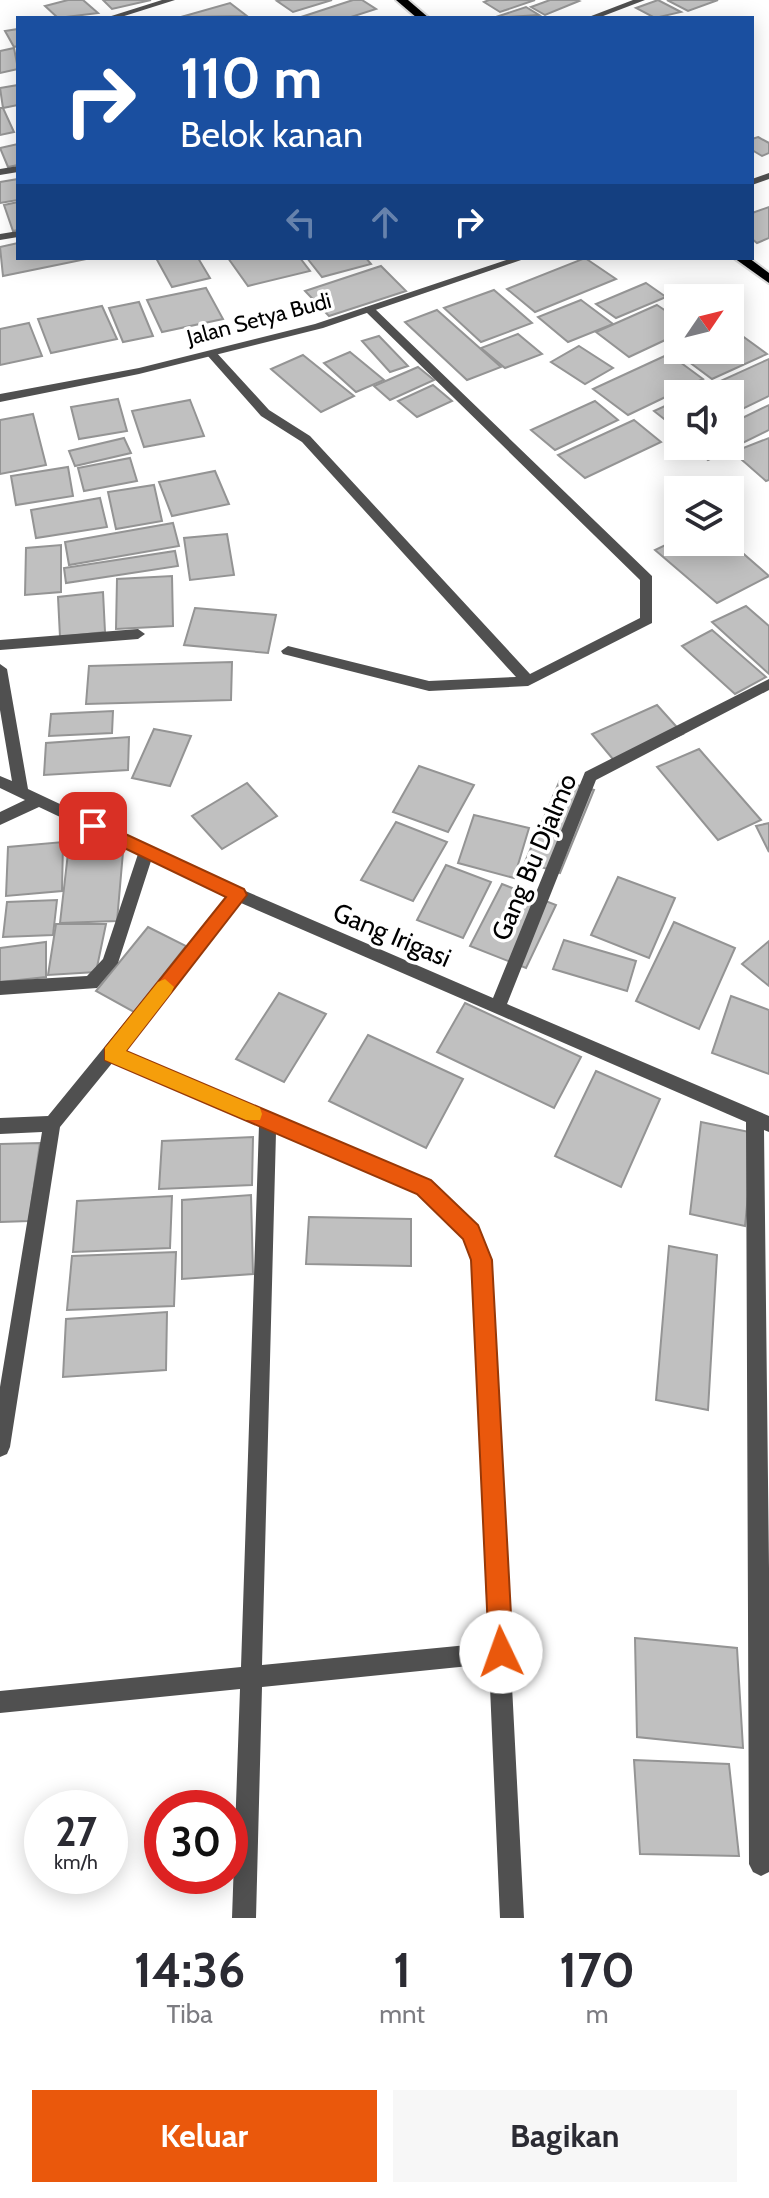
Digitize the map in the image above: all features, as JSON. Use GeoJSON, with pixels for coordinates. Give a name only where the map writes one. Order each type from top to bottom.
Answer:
{"type":"FeatureCollection","features":[{"type":"Feature","properties":{"kind":"main road"},"geometry":{"type":"LineString","coordinates":[[401,0],[421,16]]}},
{"type":"Feature","properties":{"kind":"main road"},"geometry":{"type":"LineString","coordinates":[[744,260],[769,279]]}},
{"type":"Feature","properties":{"kind":"street"},"geometry":{"type":"LineString","coordinates":[[116,16],[171,0]]}},
{"type":"Feature","properties":{"kind":"street"},"geometry":{"type":"LineString","coordinates":[[596,16],[641,0]]}},
{"type":"Feature","properties":{"kind":"street","name":"Jalan Setya Budi"},"geometry":{"type":"LineString","coordinates":[[0,398],[211,353],[319,326],[516,260]]}},
{"type":"Feature","properties":{"kind":"street"},"geometry":{"type":"LineString","coordinates":[[288,651],[429,686],[528,681],[647,620],[647,579],[369,309]]}},
{"type":"Feature","properties":{"kind":"street"},"geometry":{"type":"LineString","coordinates":[[211,353],[265,413],[306,439],[528,681]]}},
{"type":"Feature","properties":{"kind":"street"},"geometry":{"type":"LineString","coordinates":[[0,645],[138,634]]}},
{"type":"Feature","properties":{"kind":"street"},"geometry":{"type":"LineString","coordinates":[[0,669],[21,791]]}},
{"type":"Feature","properties":{"kind":"street","name":"Gang Bu Djalmo"},"geometry":{"type":"LineString","coordinates":[[498,1006],[590,776],[769,684]]}},
{"type":"Feature","properties":{"kind":"street","name":"Gang Irigasi"},"geometry":{"type":"LineString","coordinates":[[0,782],[238,895],[762,1121]]}},
{"type":"Feature","properties":{"kind":"street"},"geometry":{"type":"LineString","coordinates":[[0,819],[39,800]]}},
{"type":"Feature","properties":{"kind":"street"},"geometry":{"type":"LineString","coordinates":[[0,988],[91,983],[110,963],[147,851]]}},
{"type":"Feature","properties":{"kind":"street"},"geometry":{"type":"LineString","coordinates":[[0,1447],[5,1372],[52,1124],[112,1054],[238,895]]}},
{"type":"Feature","properties":{"kind":"street"},"geometry":{"type":"LineString","coordinates":[[112,1054],[424,1187],[471,1232],[481,1260],[512,1918]]}},
{"type":"Feature","properties":{"kind":"street"},"geometry":{"type":"LineString","coordinates":[[244,1918],[268,1120]]}},
{"type":"Feature","properties":{"kind":"street"},"geometry":{"type":"LineString","coordinates":[[761,1864],[762,1121]]}},
{"type":"Feature","properties":{"kind":"street"},"geometry":{"type":"LineString","coordinates":[[0,1126],[52,1124]]}},
{"type":"Feature","properties":{"kind":"street"},"geometry":{"type":"LineString","coordinates":[[0,1702],[501,1652]]}},
{"type":"Feature","properties":{"kind":"building"},"geometry":{"type":"Polygon","coordinates":[[[83,0],[98,13],[56,16],[45,6],[83,0]]]}},
{"type":"Feature","properties":{"kind":"building"},"geometry":{"type":"Polygon","coordinates":[[[103,0],[151,0],[112,9],[103,0]]]}},
{"type":"Feature","properties":{"kind":"building"},"geometry":{"type":"Polygon","coordinates":[[[332,0],[293,12],[277,1],[332,0]]]}},
{"type":"Feature","properties":{"kind":"building"},"geometry":{"type":"Polygon","coordinates":[[[353,0],[362,0],[376,9],[354,16],[304,16],[353,0]]]}},
{"type":"Feature","properties":{"kind":"building"},"geometry":{"type":"Polygon","coordinates":[[[535,0],[500,12],[484,2],[535,0]]]}},
{"type":"Feature","properties":{"kind":"building"},"geometry":{"type":"Polygon","coordinates":[[[550,0],[579,1],[545,15],[531,7],[550,0]]]}},
{"type":"Feature","properties":{"kind":"building"},"geometry":{"type":"Polygon","coordinates":[[[658,0],[681,12],[651,16],[636,8],[658,0]]]}},
{"type":"Feature","properties":{"kind":"building"},"geometry":{"type":"Polygon","coordinates":[[[667,0],[718,0],[688,11],[667,0]]]}},
{"type":"Feature","properties":{"kind":"building"},"geometry":{"type":"Polygon","coordinates":[[[230,3],[247,16],[184,16],[230,3]]]}},
{"type":"Feature","properties":{"kind":"building"},"geometry":{"type":"Polygon","coordinates":[[[526,7],[539,15],[524,16],[499,16],[526,7]]]}},
{"type":"Feature","properties":{"kind":"building"},"geometry":{"type":"Polygon","coordinates":[[[16,29],[16,46],[14,47],[5,31],[16,29]]]}},
{"type":"Feature","properties":{"kind":"building"},"geometry":{"type":"Polygon","coordinates":[[[14,48],[16,69],[0,73],[0,51],[14,48]]]}},
{"type":"Feature","properties":{"kind":"building"},"geometry":{"type":"Polygon","coordinates":[[[16,85],[16,105],[3,108],[0,88],[16,85]]]}},
{"type":"Feature","properties":{"kind":"building"},"geometry":{"type":"Polygon","coordinates":[[[0,108],[3,108],[14,132],[0,135],[0,108]]]}},
{"type":"Feature","properties":{"kind":"building"},"geometry":{"type":"Polygon","coordinates":[[[758,137],[769,143],[769,153],[762,156],[754,151],[754,138],[758,137]]]}},
{"type":"Feature","properties":{"kind":"building"},"geometry":{"type":"Polygon","coordinates":[[[16,144],[16,165],[8,167],[0,148],[16,144]]]}},
{"type":"Feature","properties":{"kind":"building"},"geometry":{"type":"Polygon","coordinates":[[[16,179],[16,200],[0,203],[0,182],[16,179]]]}},
{"type":"Feature","properties":{"kind":"building"},"geometry":{"type":"Polygon","coordinates":[[[16,202],[16,230],[13,231],[4,205],[16,202]]]}},
{"type":"Feature","properties":{"kind":"building"},"geometry":{"type":"Polygon","coordinates":[[[769,207],[769,238],[757,243],[754,241],[754,212],[769,207]]]}},
{"type":"Feature","properties":{"kind":"building"},"geometry":{"type":"Polygon","coordinates":[[[16,243],[16,260],[81,260],[3,276],[0,247],[16,243]]]}},
{"type":"Feature","properties":{"kind":"building"},"geometry":{"type":"Polygon","coordinates":[[[157,260],[199,260],[210,278],[172,287],[157,260]]]}},
{"type":"Feature","properties":{"kind":"building"},"geometry":{"type":"Polygon","coordinates":[[[229,260],[302,260],[310,271],[248,286],[229,260]]]}},
{"type":"Feature","properties":{"kind":"building"},"geometry":{"type":"Polygon","coordinates":[[[309,260],[368,260],[371,264],[322,277],[309,260]]]}},
{"type":"Feature","properties":{"kind":"building"},"geometry":{"type":"Polygon","coordinates":[[[580,260],[588,260],[616,279],[535,312],[507,289],[580,260]]]}},
{"type":"Feature","properties":{"kind":"building"},"geometry":{"type":"Polygon","coordinates":[[[381,266],[406,291],[329,316],[305,291],[381,266]]]}},
{"type":"Feature","properties":{"kind":"building"},"geometry":{"type":"Polygon","coordinates":[[[646,283],[664,296],[616,318],[596,304],[646,283]]]}},
{"type":"Feature","properties":{"kind":"building"},"geometry":{"type":"Polygon","coordinates":[[[206,288],[223,319],[162,332],[147,300],[206,288]]]}},
{"type":"Feature","properties":{"kind":"building"},"geometry":{"type":"Polygon","coordinates":[[[494,290],[532,323],[481,342],[444,308],[494,290]]]}},
{"type":"Feature","properties":{"kind":"building"},"geometry":{"type":"Polygon","coordinates":[[[581,300],[613,324],[568,342],[538,317],[581,300]]]}},
{"type":"Feature","properties":{"kind":"building"},"geometry":{"type":"Polygon","coordinates":[[[139,302],[153,336],[123,342],[109,308],[139,302]]]}},
{"type":"Feature","properties":{"kind":"building"},"geometry":{"type":"Polygon","coordinates":[[[657,305],[664,310],[664,341],[629,357],[596,332],[657,305]]]}},
{"type":"Feature","properties":{"kind":"building"},"geometry":{"type":"Polygon","coordinates":[[[102,306],[117,339],[51,353],[38,319],[102,306]]]}},
{"type":"Feature","properties":{"kind":"building"},"geometry":{"type":"Polygon","coordinates":[[[437,310],[501,367],[467,380],[405,322],[437,310]]]}},
{"type":"Feature","properties":{"kind":"building"},"geometry":{"type":"Polygon","coordinates":[[[29,323],[42,356],[0,365],[0,329],[29,323]]]}},
{"type":"Feature","properties":{"kind":"building"},"geometry":{"type":"Polygon","coordinates":[[[518,334],[542,354],[505,368],[481,348],[518,334]]]}},
{"type":"Feature","properties":{"kind":"building"},"geometry":{"type":"Polygon","coordinates":[[[379,336],[408,366],[390,372],[362,341],[379,336]]]}},
{"type":"Feature","properties":{"kind":"building"},"geometry":{"type":"Polygon","coordinates":[[[744,337],[767,354],[712,379],[692,364],[744,364],[744,337]]]}},
{"type":"Feature","properties":{"kind":"building"},"geometry":{"type":"Polygon","coordinates":[[[579,346],[613,368],[585,384],[551,362],[579,346]]]}},
{"type":"Feature","properties":{"kind":"building"},"geometry":{"type":"Polygon","coordinates":[[[350,352],[384,380],[356,392],[324,363],[350,352]]]}},
{"type":"Feature","properties":{"kind":"building"},"geometry":{"type":"Polygon","coordinates":[[[303,355],[354,396],[321,412],[271,369],[303,355]]]}},
{"type":"Feature","properties":{"kind":"building"},"geometry":{"type":"Polygon","coordinates":[[[664,356],[664,364],[683,364],[703,379],[664,380],[664,398],[628,415],[593,389],[664,356]]]}},
{"type":"Feature","properties":{"kind":"building"},"geometry":{"type":"Polygon","coordinates":[[[769,359],[769,396],[744,408],[744,380],[723,380],[769,359]]]}},
{"type":"Feature","properties":{"kind":"building"},"geometry":{"type":"Polygon","coordinates":[[[418,367],[434,380],[390,400],[374,386],[418,367]]]}},
{"type":"Feature","properties":{"kind":"building"},"geometry":{"type":"Polygon","coordinates":[[[433,385],[452,401],[417,417],[398,401],[433,385]]]}},
{"type":"Feature","properties":{"kind":"building"},"geometry":{"type":"Polygon","coordinates":[[[118,399],[127,431],[79,439],[71,407],[118,399]]]}},
{"type":"Feature","properties":{"kind":"building"},"geometry":{"type":"Polygon","coordinates":[[[190,400],[204,436],[144,447],[132,411],[190,400]]]}},
{"type":"Feature","properties":{"kind":"building"},"geometry":{"type":"Polygon","coordinates":[[[595,401],[618,420],[555,450],[531,430],[595,401]]]}},
{"type":"Feature","properties":{"kind":"building"},"geometry":{"type":"Polygon","coordinates":[[[769,405],[769,430],[744,442],[744,417],[769,405]]]}},
{"type":"Feature","properties":{"kind":"building"},"geometry":{"type":"Polygon","coordinates":[[[664,406],[664,419],[654,411],[664,406]]]}},
{"type":"Feature","properties":{"kind":"building"},"geometry":{"type":"Polygon","coordinates":[[[33,414],[46,465],[0,474],[0,420],[33,414]]]}},
{"type":"Feature","properties":{"kind":"building"},"geometry":{"type":"Polygon","coordinates":[[[634,420],[661,442],[585,478],[558,455],[634,420]]]}},
{"type":"Feature","properties":{"kind":"building"},"geometry":{"type":"Polygon","coordinates":[[[124,438],[131,453],[75,466],[69,451],[124,438]]]}},
{"type":"Feature","properties":{"kind":"building"},"geometry":{"type":"Polygon","coordinates":[[[769,438],[769,480],[766,481],[742,460],[744,448],[769,438]]]}},
{"type":"Feature","properties":{"kind":"building"},"geometry":{"type":"Polygon","coordinates":[[[130,458],[137,481],[84,491],[78,468],[130,458]]]}},
{"type":"Feature","properties":{"kind":"building"},"geometry":{"type":"Polygon","coordinates":[[[68,467],[73,496],[16,505],[11,476],[68,467]]]}},
{"type":"Feature","properties":{"kind":"building"},"geometry":{"type":"Polygon","coordinates":[[[215,471],[229,504],[172,516],[159,482],[215,471]]]}},
{"type":"Feature","properties":{"kind":"building"},"geometry":{"type":"Polygon","coordinates":[[[154,485],[162,521],[116,529],[108,492],[154,485]]]}},
{"type":"Feature","properties":{"kind":"building"},"geometry":{"type":"Polygon","coordinates":[[[100,498],[107,527],[36,538],[31,510],[100,498]]]}},
{"type":"Feature","properties":{"kind":"building"},"geometry":{"type":"Polygon","coordinates":[[[173,523],[179,546],[69,565],[65,542],[173,523]]]}},
{"type":"Feature","properties":{"kind":"building"},"geometry":{"type":"Polygon","coordinates":[[[227,534],[234,575],[190,580],[184,538],[227,534]]]}},
{"type":"Feature","properties":{"kind":"building"},"geometry":{"type":"Polygon","coordinates":[[[61,545],[61,592],[25,595],[26,548],[61,545]]]}},
{"type":"Feature","properties":{"kind":"building"},"geometry":{"type":"Polygon","coordinates":[[[664,546],[664,556],[744,554],[769,576],[717,603],[655,550],[664,546]]]}},
{"type":"Feature","properties":{"kind":"building"},"geometry":{"type":"Polygon","coordinates":[[[175,551],[178,566],[66,583],[64,568],[175,551]]]}},
{"type":"Feature","properties":{"kind":"building"},"geometry":{"type":"Polygon","coordinates":[[[172,576],[173,626],[116,629],[117,579],[172,576]]]}},
{"type":"Feature","properties":{"kind":"building"},"geometry":{"type":"Polygon","coordinates":[[[103,592],[105,632],[60,637],[58,597],[103,592]]]}},
{"type":"Feature","properties":{"kind":"building"},"geometry":{"type":"Polygon","coordinates":[[[746,606],[769,626],[769,674],[712,622],[746,606]]]}},
{"type":"Feature","properties":{"kind":"building"},"geometry":{"type":"Polygon","coordinates":[[[195,608],[276,615],[268,653],[184,645],[195,608]]]}},
{"type":"Feature","properties":{"kind":"building"},"geometry":{"type":"Polygon","coordinates":[[[712,630],[766,677],[735,694],[682,646],[712,630]]]}},
{"type":"Feature","properties":{"kind":"building"},"geometry":{"type":"Polygon","coordinates":[[[232,662],[231,700],[86,704],[89,666],[232,662]]]}},
{"type":"Feature","properties":{"kind":"building"},"geometry":{"type":"Polygon","coordinates":[[[657,705],[683,734],[617,764],[592,734],[657,705]]]}},
{"type":"Feature","properties":{"kind":"building"},"geometry":{"type":"Polygon","coordinates":[[[113,711],[112,733],[49,736],[51,714],[113,711]]]}},
{"type":"Feature","properties":{"kind":"building"},"geometry":{"type":"Polygon","coordinates":[[[154,729],[191,736],[170,786],[132,778],[154,729]]]}},
{"type":"Feature","properties":{"kind":"building"},"geometry":{"type":"Polygon","coordinates":[[[129,737],[128,770],[44,775],[46,743],[129,737]]]}},
{"type":"Feature","properties":{"kind":"building"},"geometry":{"type":"Polygon","coordinates":[[[699,749],[761,820],[718,840],[657,767],[699,749]]]}},
{"type":"Feature","properties":{"kind":"building"},"geometry":{"type":"Polygon","coordinates":[[[419,766],[474,785],[448,832],[393,812],[419,766]]]}},
{"type":"Feature","properties":{"kind":"building"},"geometry":{"type":"Polygon","coordinates":[[[560,780],[594,790],[560,873],[525,862],[560,780]]]}},
{"type":"Feature","properties":{"kind":"building"},"geometry":{"type":"Polygon","coordinates":[[[247,783],[277,816],[222,849],[192,816],[247,783]]]}},
{"type":"Feature","properties":{"kind":"building"},"geometry":{"type":"Polygon","coordinates":[[[474,815],[529,828],[514,878],[458,863],[474,815]]]}},
{"type":"Feature","properties":{"kind":"building"},"geometry":{"type":"Polygon","coordinates":[[[396,822],[447,842],[413,901],[361,880],[396,822]]]}},
{"type":"Feature","properties":{"kind":"building"},"geometry":{"type":"Polygon","coordinates":[[[769,823],[769,852],[756,826],[769,823]]]}},
{"type":"Feature","properties":{"kind":"building"},"geometry":{"type":"Polygon","coordinates":[[[63,842],[62,891],[6,896],[8,847],[63,842]]]}},
{"type":"Feature","properties":{"kind":"building"},"geometry":{"type":"Polygon","coordinates":[[[123,852],[117,921],[60,923],[68,853],[123,852]]]}},
{"type":"Feature","properties":{"kind":"building"},"geometry":{"type":"Polygon","coordinates":[[[446,865],[491,882],[463,938],[417,920],[446,865]]]}},
{"type":"Feature","properties":{"kind":"building"},"geometry":{"type":"Polygon","coordinates":[[[618,877],[675,898],[649,958],[591,935],[618,877]]]}},
{"type":"Feature","properties":{"kind":"building"},"geometry":{"type":"Polygon","coordinates":[[[502,884],[556,905],[526,968],[470,946],[502,884]]]}},
{"type":"Feature","properties":{"kind":"building"},"geometry":{"type":"Polygon","coordinates":[[[57,900],[53,935],[3,937],[7,902],[57,900]]]}},
{"type":"Feature","properties":{"kind":"building"},"geometry":{"type":"Polygon","coordinates":[[[674,922],[735,948],[699,1029],[636,1001],[674,922]]]}},
{"type":"Feature","properties":{"kind":"building"},"geometry":{"type":"Polygon","coordinates":[[[56,924],[106,924],[96,972],[48,975],[56,924]]]}},
{"type":"Feature","properties":{"kind":"building"},"geometry":{"type":"Polygon","coordinates":[[[148,927],[186,946],[134,1012],[96,991],[148,927]]]}},
{"type":"Feature","properties":{"kind":"building"},"geometry":{"type":"Polygon","coordinates":[[[564,940],[636,961],[627,991],[553,969],[564,940]]]}},
{"type":"Feature","properties":{"kind":"building"},"geometry":{"type":"Polygon","coordinates":[[[769,941],[769,986],[742,964],[769,941]]]}},
{"type":"Feature","properties":{"kind":"building"},"geometry":{"type":"Polygon","coordinates":[[[46,942],[46,977],[0,982],[0,948],[46,942]]]}},
{"type":"Feature","properties":{"kind":"building"},"geometry":{"type":"Polygon","coordinates":[[[279,993],[326,1014],[284,1082],[236,1059],[279,993]]]}},
{"type":"Feature","properties":{"kind":"building"},"geometry":{"type":"Polygon","coordinates":[[[731,996],[769,1010],[769,1074],[712,1053],[731,996]]]}},
{"type":"Feature","properties":{"kind":"building"},"geometry":{"type":"Polygon","coordinates":[[[465,1003],[581,1057],[554,1108],[437,1052],[465,1003]]]}},
{"type":"Feature","properties":{"kind":"building"},"geometry":{"type":"Polygon","coordinates":[[[368,1035],[463,1079],[426,1148],[329,1101],[368,1035]]]}},
{"type":"Feature","properties":{"kind":"building"},"geometry":{"type":"Polygon","coordinates":[[[596,1071],[660,1099],[621,1187],[555,1156],[596,1071]]]}},
{"type":"Feature","properties":{"kind":"building"},"geometry":{"type":"Polygon","coordinates":[[[701,1122],[754,1133],[745,1226],[690,1214],[701,1122]]]}},
{"type":"Feature","properties":{"kind":"building"},"geometry":{"type":"Polygon","coordinates":[[[253,1137],[252,1185],[159,1189],[162,1141],[253,1137]]]}},
{"type":"Feature","properties":{"kind":"building"},"geometry":{"type":"Polygon","coordinates":[[[40,1143],[29,1221],[0,1222],[0,1144],[40,1143]]]}},
{"type":"Feature","properties":{"kind":"building"},"geometry":{"type":"Polygon","coordinates":[[[251,1195],[253,1274],[182,1279],[182,1200],[251,1195]]]}},
{"type":"Feature","properties":{"kind":"building"},"geometry":{"type":"Polygon","coordinates":[[[172,1196],[170,1248],[73,1252],[77,1201],[172,1196]]]}},
{"type":"Feature","properties":{"kind":"building"},"geometry":{"type":"Polygon","coordinates":[[[309,1217],[411,1219],[411,1266],[306,1264],[309,1217]]]}},
{"type":"Feature","properties":{"kind":"building"},"geometry":{"type":"Polygon","coordinates":[[[669,1246],[717,1255],[708,1410],[656,1400],[669,1246]]]}},
{"type":"Feature","properties":{"kind":"building"},"geometry":{"type":"Polygon","coordinates":[[[176,1252],[174,1306],[67,1310],[72,1256],[176,1252]]]}},
{"type":"Feature","properties":{"kind":"building"},"geometry":{"type":"Polygon","coordinates":[[[167,1312],[166,1370],[63,1377],[66,1319],[167,1312]]]}},
{"type":"Feature","properties":{"kind":"building"},"geometry":{"type":"Polygon","coordinates":[[[635,1638],[737,1648],[743,1748],[637,1737],[635,1638]]]}},
{"type":"Feature","properties":{"kind":"building"},"geometry":{"type":"Polygon","coordinates":[[[634,1760],[729,1764],[739,1856],[640,1854],[634,1760]]]}},
{"type":"Feature","properties":{"kind":"slow traffic"},"geometry":{"type":"LineString","coordinates":[[165,987],[112,1054],[253,1114]]}},
{"type":"Feature","properties":{"kind":"route"},"geometry":{"type":"LineString","coordinates":[[93,826],[238,895],[112,1054],[424,1187],[471,1232],[481,1260],[501,1652]]}}]}
